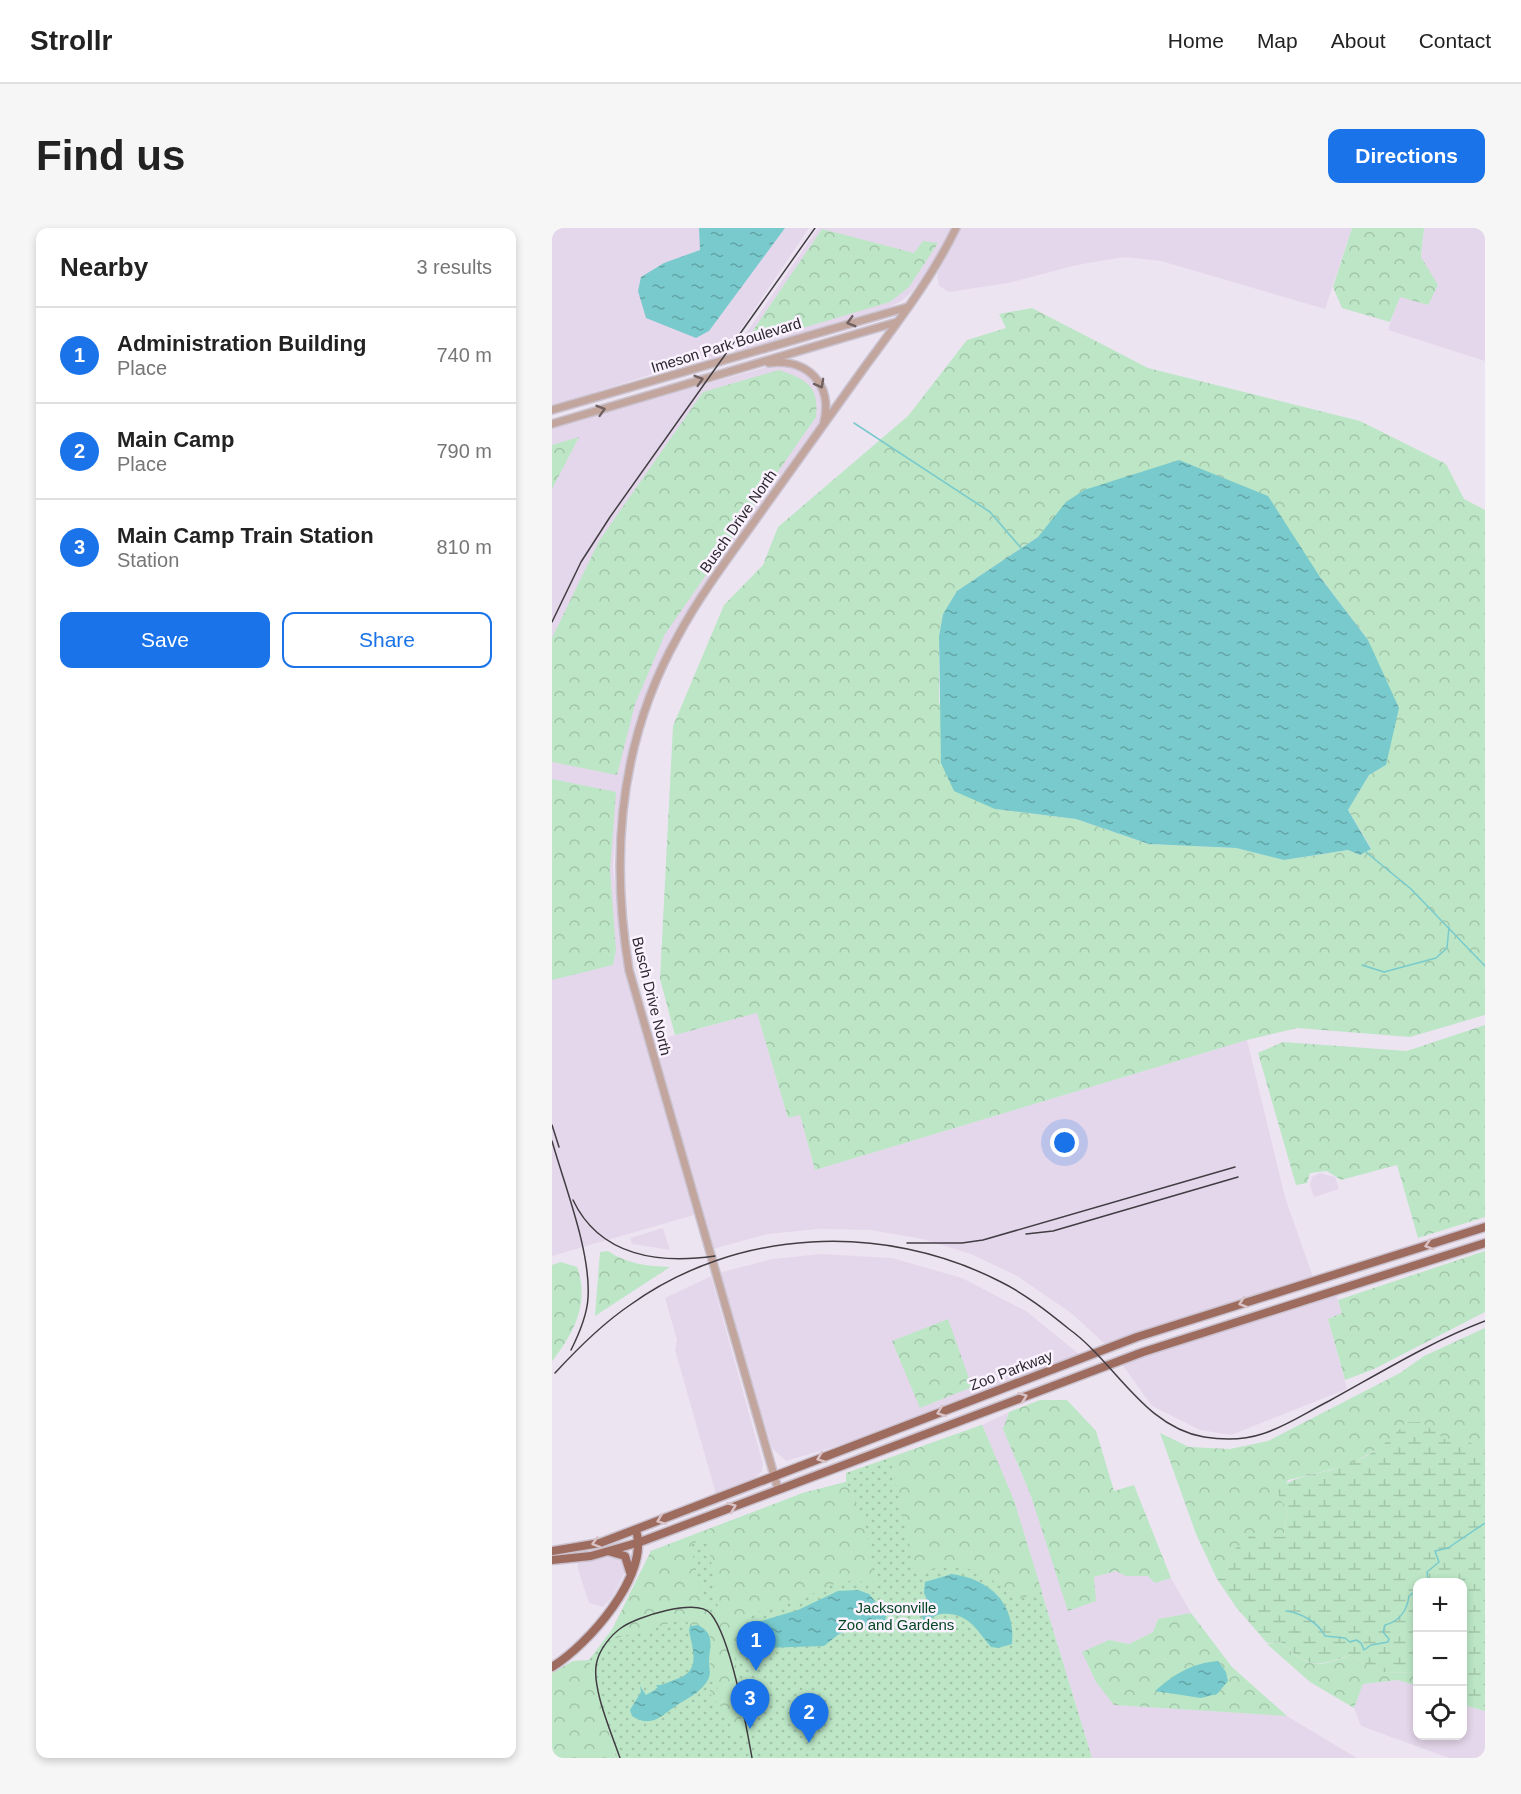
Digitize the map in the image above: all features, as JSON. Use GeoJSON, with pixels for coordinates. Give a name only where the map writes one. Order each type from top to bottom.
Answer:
{"type":"FeatureCollection","features":[{"type":"Feature","properties":{"kind":"main road","name":"Zoo Parkway"},"geometry":{"type":"LineString","coordinates":[[552,1551],[593,1545],[636,1530],[1137,1337],[1485,1227]]}},
{"type":"Feature","properties":{"kind":"main road","name":"Zoo Parkway"},"geometry":{"type":"LineString","coordinates":[[552,1560],[607,1552],[640,1542],[1143,1352],[1485,1243]]}},
{"type":"Feature","properties":{"kind":"main road"},"geometry":{"type":"LineString","coordinates":[[1312,1281],[1318,1296]]}},
{"type":"Feature","properties":{"kind":"main road"},"geometry":{"type":"LineString","coordinates":[[1137,1337],[1143,1352]]}},
{"type":"Feature","properties":{"kind":"main road"},"geometry":{"type":"LineString","coordinates":[[868,1440],[870,1455]]}},
{"type":"Feature","properties":{"kind":"main road"},"geometry":{"type":"LineString","coordinates":[[552,1667],[590,1637],[616,1600],[630,1576],[640,1542],[636,1530]]}},
{"type":"Feature","properties":{"kind":"main road"},"geometry":{"type":"LineString","coordinates":[[607,1552],[625,1556],[630,1576]]}},
{"type":"Feature","properties":{"kind":"street","name":"Busch Drive North"},"geometry":{"type":"LineString","coordinates":[[778,1489],[634,992],[622,927],[619,896],[621,827],[626,779],[636,738],[649,700],[671,649],[709,586],[908,308],[945,252],[956,228]]}},
{"type":"Feature","properties":{"kind":"street","name":"Imeson Park Boulevard"},"geometry":{"type":"LineString","coordinates":[[552,410],[908,308]]}},
{"type":"Feature","properties":{"kind":"street","name":"Imeson Park Boulevard"},"geometry":{"type":"LineString","coordinates":[[552,424],[897,322]]}},
{"type":"Feature","properties":{"kind":"street"},"geometry":{"type":"LineString","coordinates":[[749,365],[789,362],[800,365],[813,374],[821,385],[826,400],[823,425]]}},
{"type":"Feature","properties":{"kind":"shaded area"},"geometry":{"type":"Polygon","coordinates":[[[552,228],[809,228],[723,356],[687,363],[552,406],[552,228]]]}},
{"type":"Feature","properties":{"kind":"shaded area"},"geometry":{"type":"Polygon","coordinates":[[[818,228],[952,228],[935,259],[913,291],[900,302],[887,308],[732,354],[818,228]]]}},
{"type":"Feature","properties":{"kind":"shaded area"},"geometry":{"type":"Polygon","coordinates":[[[961,228],[1352,228],[1325,309],[1161,261],[1124,257],[1077,265],[1008,283],[949,292],[939,286],[937,274],[961,228]]]}},
{"type":"Feature","properties":{"kind":"shaded area"},"geometry":{"type":"Polygon","coordinates":[[[1424,228],[1485,228],[1485,361],[1388,330],[1399,297],[1421,257],[1424,228]]]}},
{"type":"Feature","properties":{"kind":"shaded area"},"geometry":{"type":"Polygon","coordinates":[[[774,365],[796,367],[812,377],[822,397],[821,419],[704,584],[673,634],[652,679],[635,724],[624,770],[617,820],[613,866],[623,960],[694,1215],[552,1256],[552,427],[774,365]]]}},
{"type":"Feature","properties":{"kind":"shaded area"},"geometry":{"type":"Polygon","coordinates":[[[757,1013],[788,1118],[800,1114],[815,1170],[1247,1040],[1285,1197],[1313,1277],[1105,1344],[1071,1313],[1017,1276],[971,1254],[922,1239],[871,1230],[819,1229],[768,1234],[713,1249],[653,1041],[757,1013]]]}},
{"type":"Feature","properties":{"kind":"shaded area"},"geometry":{"type":"Polygon","coordinates":[[[1320,1173],[1335,1177],[1339,1189],[1314,1197],[1310,1186],[1312,1177],[1320,1173]]]}},
{"type":"Feature","properties":{"kind":"shaded area"},"geometry":{"type":"Polygon","coordinates":[[[663,1228],[670,1250],[632,1244],[630,1238],[663,1228]]]}},
{"type":"Feature","properties":{"kind":"shaded area"},"geometry":{"type":"Polygon","coordinates":[[[821,1254],[892,1258],[962,1278],[1026,1311],[1079,1354],[854,1441],[786,1461],[772,1448],[718,1273],[773,1259],[821,1254]]]}},
{"type":"Feature","properties":{"kind":"shaded area"},"geometry":{"type":"Polygon","coordinates":[[[711,1276],[763,1464],[762,1471],[752,1481],[716,1494],[675,1350],[677,1340],[665,1298],[711,1276]]]}},
{"type":"Feature","properties":{"kind":"shaded area"},"geometry":{"type":"Polygon","coordinates":[[[1336,1293],[1342,1313],[1328,1319],[1347,1389],[1231,1435],[1200,1430],[1152,1406],[1121,1363],[1336,1293]]]}},
{"type":"Feature","properties":{"kind":"shaded area"},"geometry":{"type":"Polygon","coordinates":[[[1009,1412],[1003,1429],[1031,1496],[1094,1577],[1116,1571],[1126,1576],[1148,1576],[1155,1583],[1171,1578],[1191,1613],[1158,1619],[1153,1632],[1129,1644],[1109,1640],[1114,1705],[1287,1716],[1357,1758],[1092,1758],[1014,1501],[982,1425],[1009,1412]]]}},
{"type":"Feature","properties":{"kind":"shaded area"},"geometry":{"type":"Polygon","coordinates":[[[615,1556],[622,1560],[625,1572],[613,1596],[603,1607],[589,1603],[578,1563],[615,1556]]]}},
{"type":"Feature","properties":{"kind":"shaded area"},"geometry":{"type":"Polygon","coordinates":[[[1398,1680],[1413,1685],[1413,1740],[1467,1740],[1467,1706],[1485,1711],[1485,1758],[1449,1758],[1361,1726],[1354,1708],[1363,1684],[1398,1680]]]}},
{"type":"Feature","properties":{"kind":"green space"},"geometry":{"type":"Polygon","coordinates":[[[1352,228],[1424,228],[1421,257],[1438,285],[1428,305],[1400,297],[1390,322],[1342,308],[1333,287],[1352,228]]]}},
{"type":"Feature","properties":{"kind":"green space"},"geometry":{"type":"Polygon","coordinates":[[[822,229],[914,253],[923,241],[938,243],[909,287],[890,302],[762,340],[750,335],[822,229]]]}},
{"type":"Feature","properties":{"kind":"green space"},"geometry":{"type":"Polygon","coordinates":[[[1032,308],[1148,368],[1360,421],[1446,464],[1464,499],[1485,510],[1485,1015],[1410,1037],[1297,1028],[1247,1040],[815,1170],[800,1115],[788,1118],[757,1013],[675,1035],[660,979],[673,726],[724,605],[763,565],[778,527],[908,416],[967,340],[1006,328],[999,314],[1032,308]],[[1038,537],[957,591],[943,614],[939,636],[939,702],[995,809],[1076,819],[1149,844],[1236,848],[1284,860],[1348,850],[1360,855],[1371,848],[1348,810],[1369,775],[1386,765],[1368,640],[1320,577],[1038,537]]]}},
{"type":"Feature","properties":{"kind":"green space"},"geometry":{"type":"Polygon","coordinates":[[[779,370],[809,385],[815,398],[816,417],[665,634],[635,704],[617,775],[552,762],[552,638],[599,541],[703,392],[779,370]]]}},
{"type":"Feature","properties":{"kind":"green space"},"geometry":{"type":"Polygon","coordinates":[[[579,437],[552,489],[552,445],[579,437]]]}},
{"type":"Feature","properties":{"kind":"green space"},"geometry":{"type":"Polygon","coordinates":[[[552,779],[616,792],[610,871],[616,950],[613,965],[552,980],[552,779]]]}},
{"type":"Feature","properties":{"kind":"green space"},"geometry":{"type":"Polygon","coordinates":[[[1485,1025],[1485,1217],[1418,1238],[1397,1165],[1341,1180],[1327,1171],[1310,1173],[1307,1183],[1296,1185],[1258,1053],[1283,1042],[1407,1051],[1485,1025]]]}},
{"type":"Feature","properties":{"kind":"green space"},"geometry":{"type":"Polygon","coordinates":[[[608,1251],[638,1264],[670,1267],[595,1316],[600,1252],[608,1251]]]}},
{"type":"Feature","properties":{"kind":"green space"},"geometry":{"type":"Polygon","coordinates":[[[1485,1251],[1485,1312],[1374,1369],[1345,1380],[1328,1319],[1342,1313],[1338,1300],[1485,1251]]]}},
{"type":"Feature","properties":{"kind":"green space"},"geometry":{"type":"Polygon","coordinates":[[[561,1262],[577,1267],[581,1280],[581,1305],[573,1328],[552,1361],[552,1265],[561,1262]]]}},
{"type":"Feature","properties":{"kind":"green space"},"geometry":{"type":"Polygon","coordinates":[[[948,1319],[972,1387],[920,1408],[892,1341],[948,1319]]]}},
{"type":"Feature","properties":{"kind":"green space"},"geometry":{"type":"Polygon","coordinates":[[[1485,1328],[1485,1452],[1468,1441],[1449,1443],[1421,1422],[1406,1422],[1388,1443],[1347,1466],[1288,1480],[1280,1500],[1287,1507],[1284,1537],[1229,1554],[1225,1577],[1217,1579],[1196,1534],[1160,1433],[1189,1447],[1230,1449],[1268,1441],[1400,1373],[1424,1356],[1485,1328]]]}},
{"type":"Feature","properties":{"kind":"green space"},"geometry":{"type":"Polygon","coordinates":[[[1040,1400],[1067,1400],[1096,1431],[1114,1491],[1134,1485],[1171,1578],[1155,1583],[1148,1576],[1126,1576],[1116,1571],[1094,1577],[1096,1601],[1068,1611],[1031,1496],[1003,1429],[1009,1412],[1040,1400]]]}},
{"type":"Feature","properties":{"kind":"green space"},"geometry":{"type":"Polygon","coordinates":[[[1406,1422],[1421,1422],[1449,1442],[1468,1441],[1485,1452],[1485,1711],[1467,1706],[1467,1578],[1413,1578],[1413,1673],[1380,1672],[1351,1655],[1329,1662],[1313,1663],[1299,1657],[1281,1642],[1267,1643],[1236,1607],[1217,1579],[1225,1577],[1229,1554],[1250,1536],[1284,1537],[1287,1508],[1280,1500],[1278,1490],[1285,1484],[1356,1461],[1393,1436],[1406,1422]]]}},
{"type":"Feature","properties":{"kind":"green space","name":"Jacksonville Zoo and Gardens"},"geometry":{"type":"Polygon","coordinates":[[[982,1425],[1014,1501],[1092,1758],[616,1758],[589,1660],[613,1628],[651,1551],[803,1493],[846,1482],[846,1473],[982,1425]]]}},
{"type":"Feature","properties":{"kind":"green space"},"geometry":{"type":"Polygon","coordinates":[[[982,1425],[1014,1501],[1042,1592],[1018,1599],[974,1570],[951,1567],[921,1572],[914,1566],[890,1458],[982,1425]]]}},
{"type":"Feature","properties":{"kind":"green space"},"geometry":{"type":"Polygon","coordinates":[[[846,1482],[866,1527],[875,1582],[848,1581],[831,1585],[797,1601],[754,1613],[747,1620],[743,1632],[746,1650],[734,1652],[739,1688],[745,1705],[740,1709],[743,1735],[730,1732],[730,1717],[710,1694],[710,1689],[721,1688],[722,1683],[709,1678],[711,1642],[709,1633],[698,1625],[690,1626],[685,1619],[613,1639],[613,1628],[651,1551],[803,1493],[846,1482]],[[702,1539],[691,1545],[691,1549],[702,1594],[713,1615],[718,1608],[708,1540],[702,1539]]]}},
{"type":"Feature","properties":{"kind":"green space"},"geometry":{"type":"Polygon","coordinates":[[[1191,1613],[1232,1667],[1287,1716],[1114,1705],[1096,1682],[1082,1652],[1109,1640],[1129,1644],[1153,1632],[1158,1619],[1191,1613]]]}},
{"type":"Feature","properties":{"kind":"green space"},"geometry":{"type":"Polygon","coordinates":[[[1281,1642],[1298,1657],[1313,1663],[1321,1664],[1351,1655],[1380,1672],[1413,1673],[1413,1685],[1398,1680],[1363,1684],[1354,1708],[1310,1682],[1267,1644],[1281,1642]]]}},
{"type":"Feature","properties":{"kind":"green space"},"geometry":{"type":"Polygon","coordinates":[[[589,1660],[616,1758],[552,1758],[552,1673],[573,1661],[589,1660]]]}},
{"type":"Feature","properties":{"kind":"water"},"geometry":{"type":"Polygon","coordinates":[[[699,228],[785,228],[709,331],[696,338],[646,318],[638,291],[641,277],[664,263],[700,250],[699,228]]]}},
{"type":"Feature","properties":{"kind":"water"},"geometry":{"type":"Polygon","coordinates":[[[1179,460],[1268,496],[1320,577],[1368,640],[1399,708],[1386,765],[1369,775],[1348,810],[1371,849],[1360,855],[1348,850],[1284,860],[1236,848],[1149,844],[1076,819],[995,809],[954,791],[941,763],[939,636],[943,614],[957,591],[1038,537],[1066,502],[1084,490],[1179,460]]]}},
{"type":"Feature","properties":{"kind":"water"},"geometry":{"type":"Polygon","coordinates":[[[952,1574],[978,1581],[1005,1605],[1010,1616],[1012,1644],[998,1648],[991,1647],[971,1623],[959,1616],[941,1614],[923,1620],[921,1612],[928,1602],[924,1593],[925,1582],[952,1574]]]}},
{"type":"Feature","properties":{"kind":"water"},"geometry":{"type":"Polygon","coordinates":[[[858,1590],[869,1594],[886,1614],[885,1624],[852,1629],[839,1634],[824,1646],[764,1648],[756,1642],[755,1629],[758,1622],[798,1610],[838,1591],[858,1590]]]}},
{"type":"Feature","properties":{"kind":"water"},"geometry":{"type":"Polygon","coordinates":[[[698,1625],[707,1632],[710,1640],[710,1675],[706,1683],[696,1693],[656,1719],[645,1721],[632,1716],[630,1710],[641,1692],[640,1686],[646,1695],[658,1688],[656,1685],[667,1683],[689,1672],[694,1660],[689,1630],[690,1626],[698,1625]]]}},
{"type":"Feature","properties":{"kind":"water"},"geometry":{"type":"Polygon","coordinates":[[[1218,1661],[1226,1672],[1228,1681],[1217,1694],[1201,1698],[1155,1691],[1184,1670],[1218,1661]]]}},
{"type":"Feature","properties":{"kind":"waterway"},"geometry":{"type":"LineString","coordinates":[[854,423],[990,512],[1021,548]]}},
{"type":"Feature","properties":{"kind":"waterway"},"geometry":{"type":"LineString","coordinates":[[1366,852],[1411,889],[1485,966]]}},
{"type":"Feature","properties":{"kind":"waterway"},"geometry":{"type":"LineString","coordinates":[[1362,965],[1384,972],[1436,958],[1447,948],[1449,927]]}},
{"type":"Feature","properties":{"kind":"waterway"},"geometry":{"type":"LineString","coordinates":[[1428,1578],[1427,1572],[1439,1562],[1435,1551],[1448,1548],[1485,1523]]}},
{"type":"Feature","properties":{"kind":"waterway"},"geometry":{"type":"LineString","coordinates":[[1286,1611],[1308,1619],[1318,1626],[1325,1636],[1345,1638],[1350,1642],[1356,1640],[1361,1643],[1364,1650],[1371,1645],[1388,1642],[1389,1639],[1383,1632],[1385,1625],[1402,1615],[1409,1596],[1413,1593]]}},
{"type":"Feature","properties":{"kind":"railway"},"geometry":{"type":"LineString","coordinates":[[552,622],[581,562],[610,517],[815,228]]}},
{"type":"Feature","properties":{"kind":"railway"},"geometry":{"type":"LineString","coordinates":[[552,1125],[559,1147]]}},
{"type":"Feature","properties":{"kind":"railway"},"geometry":{"type":"LineString","coordinates":[[552,1141],[581,1240],[588,1280],[586,1311],[571,1350]]}},
{"type":"Feature","properties":{"kind":"railway"},"geometry":{"type":"LineString","coordinates":[[907,1243],[962,1243],[983,1240],[1235,1167]]}},
{"type":"Feature","properties":{"kind":"railway"},"geometry":{"type":"LineString","coordinates":[[1026,1234],[1053,1231],[1238,1177]]}},
{"type":"Feature","properties":{"kind":"railway"},"geometry":{"type":"LineString","coordinates":[[573,1200],[585,1219],[599,1234],[615,1245],[653,1257],[673,1259],[715,1256]]}},
{"type":"Feature","properties":{"kind":"railway"},"geometry":{"type":"LineString","coordinates":[[555,1373],[610,1320],[672,1279],[716,1260],[763,1248],[811,1242],[859,1242],[907,1249],[954,1262],[999,1281],[1036,1303],[1086,1343],[1131,1392],[1164,1420],[1183,1431],[1211,1438],[1248,1437],[1279,1427],[1425,1348],[1485,1321]]}},
{"type":"Feature","properties":{"kind":"railway"},"geometry":{"type":"LineString","coordinates":[[620,1758],[599,1696],[596,1671],[601,1652],[613,1634],[639,1619],[666,1610],[693,1607],[704,1609],[711,1614],[725,1642],[737,1683],[752,1758]]}},
{"type":"Feature","properties":{"kind":"place","name":"Administration Building"},"geometry":{"type":"Point","coordinates":[756,1671]}},
{"type":"Feature","properties":{"kind":"place","name":"Main Camp Train Station"},"geometry":{"type":"Point","coordinates":[750,1729]}},
{"type":"Feature","properties":{"kind":"place","name":"Main Camp"},"geometry":{"type":"Point","coordinates":[809,1743]}}]}
